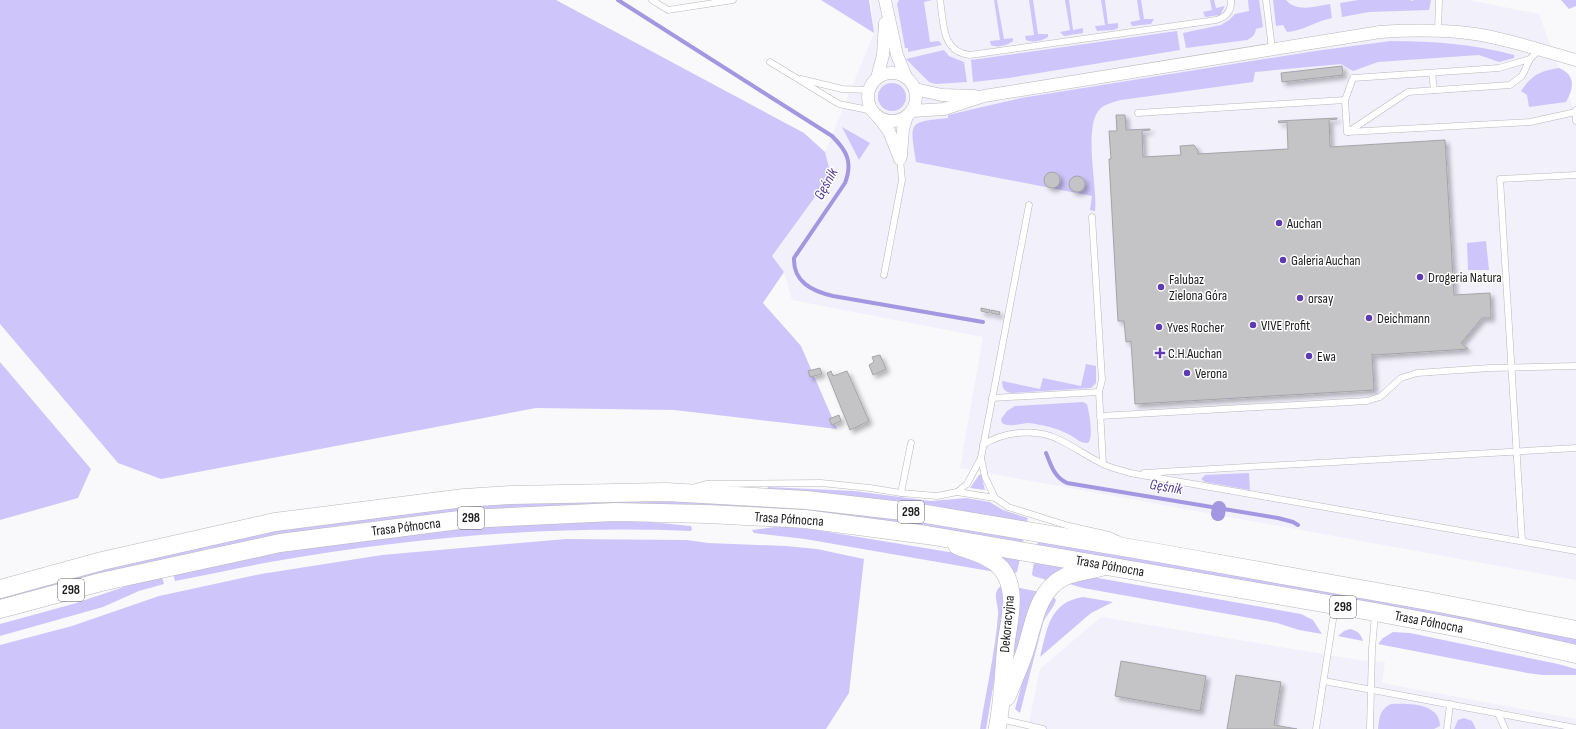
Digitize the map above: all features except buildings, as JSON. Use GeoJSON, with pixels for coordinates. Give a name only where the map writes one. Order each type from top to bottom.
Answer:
{"type":"FeatureCollection","features":[{"type":"Feature","properties":{"kind":"main road","name":"Trasa Północna"},"geometry":{"type":"LineString","coordinates":[[0,589],[102,561],[275,522],[464,498],[511,495],[666,492],[806,500],[920,513],[1153,552],[1498,614],[1576,630]]}},
{"type":"Feature","properties":{"kind":"main road","name":"Trasa Północna"},"geometry":{"type":"LineString","coordinates":[[0,609],[101,582],[280,543],[467,519],[615,512],[708,514],[805,519],[927,535],[1375,612],[1465,629],[1576,654]]}},
{"type":"Feature","properties":{"kind":"street"},"geometry":{"type":"LineString","coordinates":[[885,6],[897,55],[906,77]]}},
{"type":"Feature","properties":{"kind":"street"},"geometry":{"type":"LineString","coordinates":[[878,78],[883,55],[885,6]]}},
{"type":"Feature","properties":{"kind":"street"},"geometry":{"type":"LineString","coordinates":[[876,114],[892,121],[900,120],[909,113],[944,109],[984,96],[1380,32],[1438,30],[1476,34],[1576,60]]}},
{"type":"Feature","properties":{"kind":"street"},"geometry":{"type":"LineString","coordinates":[[892,73],[906,77],[915,89],[916,96],[903,129],[900,159],[889,131],[869,105],[868,97],[872,83],[884,74],[892,73]]}},
{"type":"Feature","properties":{"kind":"street"},"geometry":{"type":"LineString","coordinates":[[915,89],[942,95],[984,96]]}},
{"type":"Feature","properties":{"kind":"street","name":"Dekoracyjna"},"geometry":{"type":"LineString","coordinates":[[927,535],[978,553],[1000,568],[1009,582],[1011,592],[1011,613],[1006,643],[999,721]]}},
{"type":"Feature","properties":{"kind":"street","name":"Dekoracyjna"},"geometry":{"type":"LineString","coordinates":[[999,721],[1026,648],[1034,617],[1044,596],[1052,586],[1065,577],[1109,566]]}},
{"type":"Feature","properties":{"kind":"lane"},"geometry":{"type":"LineString","coordinates":[[652,0],[668,10],[733,0]]}},
{"type":"Feature","properties":{"kind":"lane"},"geometry":{"type":"LineString","coordinates":[[940,0],[946,38],[955,50],[962,54],[970,55],[1216,20],[1228,14],[1231,9],[1231,0]]}},
{"type":"Feature","properties":{"kind":"lane"},"geometry":{"type":"LineString","coordinates":[[1266,0],[1272,49]]}},
{"type":"Feature","properties":{"kind":"lane"},"geometry":{"type":"LineString","coordinates":[[1438,30],[1439,0]]}},
{"type":"Feature","properties":{"kind":"lane"},"geometry":{"type":"LineString","coordinates":[[1347,132],[1408,92],[1510,85],[1522,76],[1530,59],[1539,50]]}},
{"type":"Feature","properties":{"kind":"lane"},"geometry":{"type":"LineString","coordinates":[[1347,132],[1346,100],[1353,78],[1499,68],[1530,59]]}},
{"type":"Feature","properties":{"kind":"lane"},"geometry":{"type":"LineString","coordinates":[[770,62],[840,104],[876,114]]}},
{"type":"Feature","properties":{"kind":"lane"},"geometry":{"type":"LineString","coordinates":[[1432,73],[1434,90]]}},
{"type":"Feature","properties":{"kind":"lane"},"geometry":{"type":"LineString","coordinates":[[794,77],[842,89],[869,90]]}},
{"type":"Feature","properties":{"kind":"lane"},"geometry":{"type":"LineString","coordinates":[[1138,112],[1346,100]]}},
{"type":"Feature","properties":{"kind":"lane"},"geometry":{"type":"LineString","coordinates":[[1347,132],[1530,122],[1576,111],[1576,121]]}},
{"type":"Feature","properties":{"kind":"lane"},"geometry":{"type":"LineString","coordinates":[[884,276],[902,180],[900,159]]}},
{"type":"Feature","properties":{"kind":"lane"},"geometry":{"type":"LineString","coordinates":[[1522,541],[1500,179],[1576,175]]}},
{"type":"Feature","properties":{"kind":"lane"},"geometry":{"type":"LineString","coordinates":[[995,498],[984,477],[981,458],[1029,205]]}},
{"type":"Feature","properties":{"kind":"lane"},"geometry":{"type":"LineString","coordinates":[[1092,217],[1102,380],[1099,392],[1103,464]]}},
{"type":"Feature","properties":{"kind":"lane"},"geometry":{"type":"LineString","coordinates":[[1100,416],[1367,400],[1380,397],[1401,378],[1417,373],[1490,368],[1512,369],[1576,366]]}},
{"type":"Feature","properties":{"kind":"lane"},"geometry":{"type":"LineString","coordinates":[[992,398],[1099,392]]}},
{"type":"Feature","properties":{"kind":"lane"},"geometry":{"type":"LineString","coordinates":[[983,445],[993,438],[1015,433],[1037,433],[1059,439],[1103,464],[1130,473],[1576,551]]}},
{"type":"Feature","properties":{"kind":"lane"},"geometry":{"type":"LineString","coordinates":[[901,493],[911,443]]}},
{"type":"Feature","properties":{"kind":"lane"},"geometry":{"type":"LineString","coordinates":[[1130,473],[1576,448]]}},
{"type":"Feature","properties":{"kind":"lane"},"geometry":{"type":"LineString","coordinates":[[957,492],[967,484],[981,458]]}},
{"type":"Feature","properties":{"kind":"lane"},"geometry":{"type":"LineString","coordinates":[[666,492],[707,484],[777,482],[821,483],[937,496],[957,492],[995,498],[1008,507],[1026,514],[1109,535],[1153,552]]}},
{"type":"Feature","properties":{"kind":"lane"},"geometry":{"type":"LineString","coordinates":[[1316,729],[1336,606]]}},
{"type":"Feature","properties":{"kind":"lane"},"geometry":{"type":"LineString","coordinates":[[1370,729],[1370,690],[1375,612]]}},
{"type":"Feature","properties":{"kind":"lane"},"geometry":{"type":"LineString","coordinates":[[1324,681],[1498,713],[1554,726],[1576,728]]}},
{"type":"Feature","properties":{"kind":"lane"},"geometry":{"type":"LineString","coordinates":[[1447,729],[1450,704]]}},
{"type":"Feature","properties":{"kind":"lane"},"geometry":{"type":"LineString","coordinates":[[1498,713],[1505,729]]}},
{"type":"Feature","properties":{"kind":"lane"},"geometry":{"type":"LineString","coordinates":[[999,721],[1043,729]]}},
{"type":"Feature","properties":{"kind":"shaded area"},"geometry":{"type":"Polygon","coordinates":[[[0,0],[556,0],[804,133],[825,152],[831,175],[772,256],[784,272],[763,303],[801,346],[837,429],[674,410],[536,408],[161,479],[118,463],[0,324],[0,0]]]}},
{"type":"Feature","properties":{"kind":"shaded area"},"geometry":{"type":"Polygon","coordinates":[[[821,0],[869,0],[874,33],[821,0]]]}},
{"type":"Feature","properties":{"kind":"shaded area"},"geometry":{"type":"Polygon","coordinates":[[[871,0],[1469,0],[1539,14],[1576,115],[1576,580],[960,468],[983,337],[792,300],[784,272],[772,256],[831,175],[825,152],[874,33],[871,0]]]}},
{"type":"Feature","properties":{"kind":"shaded area"},"geometry":{"type":"Polygon","coordinates":[[[899,0],[932,0],[924,2],[930,42],[939,41],[942,45],[908,52],[908,48],[905,48],[897,4],[899,0]]]}},
{"type":"Feature","properties":{"kind":"shaded area"},"geometry":{"type":"Polygon","coordinates":[[[994,0],[997,0],[1004,39],[1013,38],[1013,41],[1002,46],[991,45],[990,41],[1000,40],[994,0]]]}},
{"type":"Feature","properties":{"kind":"shaded area"},"geometry":{"type":"Polygon","coordinates":[[[1029,0],[1033,0],[1038,34],[1048,34],[1048,37],[1034,41],[1026,40],[1025,36],[1034,35],[1029,0]]]}},
{"type":"Feature","properties":{"kind":"shaded area"},"geometry":{"type":"Polygon","coordinates":[[[1065,0],[1069,0],[1073,30],[1083,28],[1083,33],[1064,36],[1060,32],[1070,30],[1065,0]]]}},
{"type":"Feature","properties":{"kind":"shaded area"},"geometry":{"type":"Polygon","coordinates":[[[1101,0],[1105,0],[1108,24],[1118,23],[1118,28],[1113,30],[1097,31],[1095,26],[1105,25],[1101,0]]]}},
{"type":"Feature","properties":{"kind":"shaded area"},"geometry":{"type":"Polygon","coordinates":[[[1137,0],[1141,0],[1144,19],[1154,19],[1151,24],[1132,26],[1130,22],[1140,20],[1137,0]]]}},
{"type":"Feature","properties":{"kind":"shaded area"},"geometry":{"type":"Polygon","coordinates":[[[1210,0],[1214,0],[1216,8],[1225,6],[1220,15],[1205,17],[1203,12],[1212,10],[1210,0]]]}},
{"type":"Feature","properties":{"kind":"shaded area"},"geometry":{"type":"Polygon","coordinates":[[[1248,0],[1259,0],[1263,27],[1256,29],[1252,37],[1247,40],[1186,48],[1183,33],[1221,25],[1235,14],[1249,11],[1248,0]]]}},
{"type":"Feature","properties":{"kind":"shaded area"},"geometry":{"type":"Polygon","coordinates":[[[1273,0],[1286,0],[1290,4],[1301,8],[1330,4],[1332,18],[1320,21],[1299,30],[1287,32],[1283,25],[1276,26],[1273,0]]]}},
{"type":"Feature","properties":{"kind":"shaded area"},"geometry":{"type":"Polygon","coordinates":[[[1358,0],[1431,0],[1429,10],[1369,12],[1342,17],[1340,3],[1358,0]]]}},
{"type":"Feature","properties":{"kind":"shaded area"},"geometry":{"type":"Polygon","coordinates":[[[1561,0],[1576,0],[1576,6],[1569,9],[1561,0]]]}},
{"type":"Feature","properties":{"kind":"shaded area"},"geometry":{"type":"Polygon","coordinates":[[[1177,31],[1180,50],[1009,78],[973,82],[971,60],[1177,31]]]}},
{"type":"Feature","properties":{"kind":"shaded area"},"geometry":{"type":"Polygon","coordinates":[[[1391,41],[1438,43],[1484,48],[1514,55],[1514,58],[1499,62],[1479,55],[1378,62],[1353,71],[1341,64],[1255,72],[1253,82],[1121,100],[1110,103],[1101,108],[1095,116],[1092,128],[1095,211],[1090,210],[1092,196],[916,162],[913,139],[914,126],[925,121],[948,118],[948,115],[1021,98],[1315,51],[1391,41]]]}},
{"type":"Feature","properties":{"kind":"shaded area"},"geometry":{"type":"Polygon","coordinates":[[[944,50],[949,56],[964,62],[967,82],[936,84],[929,82],[906,59],[944,50]]]}},
{"type":"Feature","properties":{"kind":"shaded area"},"geometry":{"type":"Polygon","coordinates":[[[1559,68],[1568,74],[1572,82],[1571,92],[1566,102],[1529,107],[1527,95],[1521,91],[1533,77],[1542,72],[1559,68]]]}},
{"type":"Feature","properties":{"kind":"shaded area"},"geometry":{"type":"Polygon","coordinates":[[[892,83],[902,87],[906,97],[902,107],[892,111],[882,107],[878,97],[882,87],[892,83]]]}},
{"type":"Feature","properties":{"kind":"shaded area"},"geometry":{"type":"Polygon","coordinates":[[[842,127],[870,143],[859,160],[842,127]]]}},
{"type":"Feature","properties":{"kind":"shaded area"},"geometry":{"type":"Polygon","coordinates":[[[1486,241],[1489,270],[1468,270],[1467,243],[1486,241]]]}},
{"type":"Feature","properties":{"kind":"shaded area"},"geometry":{"type":"Polygon","coordinates":[[[0,362],[91,469],[78,498],[0,520],[0,362]]]}},
{"type":"Feature","properties":{"kind":"shaded area"},"geometry":{"type":"Polygon","coordinates":[[[1086,364],[1096,366],[1096,383],[1091,388],[1012,393],[1005,391],[1002,386],[1002,381],[1040,389],[1043,378],[1081,386],[1086,364]]]}},
{"type":"Feature","properties":{"kind":"shaded area"},"geometry":{"type":"Polygon","coordinates":[[[1083,402],[1087,404],[1090,418],[1091,436],[1088,443],[1082,442],[1071,435],[1050,427],[1029,423],[1008,425],[1002,423],[1001,419],[1007,411],[1015,406],[1083,402]]]}},
{"type":"Feature","properties":{"kind":"shaded area"},"geometry":{"type":"Polygon","coordinates":[[[1249,473],[1250,490],[1205,482],[1201,479],[1205,475],[1249,473]]]}},
{"type":"Feature","properties":{"kind":"shaded area"},"geometry":{"type":"Polygon","coordinates":[[[981,474],[985,490],[970,488],[979,475],[981,474]]]}},
{"type":"Feature","properties":{"kind":"shaded area"},"geometry":{"type":"Polygon","coordinates":[[[768,487],[854,491],[931,501],[966,498],[990,502],[1003,510],[1028,518],[1026,524],[767,490],[768,487]]]}},
{"type":"Feature","properties":{"kind":"shaded area"},"geometry":{"type":"Polygon","coordinates":[[[674,500],[824,509],[950,526],[1024,538],[1023,543],[950,530],[434,515],[338,526],[207,549],[0,602],[0,597],[127,562],[244,536],[317,524],[479,505],[543,501],[674,500]]]}},
{"type":"Feature","properties":{"kind":"shaded area"},"geometry":{"type":"Polygon","coordinates":[[[608,519],[691,526],[692,529],[691,531],[585,530],[480,535],[375,546],[270,562],[175,581],[173,574],[267,553],[447,528],[608,519]]]}},
{"type":"Feature","properties":{"kind":"shaded area"},"geometry":{"type":"Polygon","coordinates":[[[782,526],[816,530],[961,554],[995,572],[805,539],[754,533],[752,530],[782,526]]]}},
{"type":"Feature","properties":{"kind":"shaded area"},"geometry":{"type":"Polygon","coordinates":[[[566,539],[687,540],[708,543],[786,546],[817,549],[864,559],[849,693],[826,729],[0,729],[0,645],[72,626],[159,596],[261,574],[382,555],[566,539]]]}},
{"type":"Feature","properties":{"kind":"shaded area"},"geometry":{"type":"Polygon","coordinates":[[[1038,541],[1470,616],[1576,638],[1576,646],[1037,546],[1038,541]]]}},
{"type":"Feature","properties":{"kind":"shaded area"},"geometry":{"type":"Polygon","coordinates":[[[996,554],[1020,559],[1017,572],[1014,574],[996,554]]]}},
{"type":"Feature","properties":{"kind":"shaded area"},"geometry":{"type":"Polygon","coordinates":[[[1034,561],[1070,567],[1050,581],[1033,576],[1034,561]]]}},
{"type":"Feature","properties":{"kind":"shaded area"},"geometry":{"type":"Polygon","coordinates":[[[157,576],[162,577],[164,584],[139,591],[103,607],[0,636],[0,624],[73,604],[157,576]]]}},
{"type":"Feature","properties":{"kind":"shaded area"},"geometry":{"type":"Polygon","coordinates":[[[1090,578],[1098,578],[1301,614],[1313,620],[1322,634],[1299,630],[1277,623],[1083,588],[1066,583],[1090,578]]]}},
{"type":"Feature","properties":{"kind":"shaded area"},"geometry":{"type":"Polygon","coordinates":[[[1003,585],[1007,605],[986,729],[980,729],[997,629],[998,611],[996,594],[999,588],[1003,585]]]}},
{"type":"Feature","properties":{"kind":"shaded area"},"geometry":{"type":"Polygon","coordinates":[[[1015,587],[1040,592],[1015,656],[1012,656],[1015,587]]]}},
{"type":"Feature","properties":{"kind":"shaded area"},"geometry":{"type":"Polygon","coordinates":[[[1053,596],[1056,600],[1054,606],[1043,623],[1020,713],[1015,709],[1039,620],[1053,596]]]}},
{"type":"Feature","properties":{"kind":"shaded area"},"geometry":{"type":"Polygon","coordinates":[[[1083,597],[1113,602],[1091,613],[1040,657],[1048,627],[1056,611],[1072,600],[1083,597]]]}},
{"type":"Feature","properties":{"kind":"shaded area"},"geometry":{"type":"Polygon","coordinates":[[[1101,617],[1358,660],[1385,662],[1382,683],[1576,719],[1576,729],[1378,729],[1379,711],[1377,729],[1040,729],[1029,722],[1040,669],[1101,617]]]}},
{"type":"Feature","properties":{"kind":"shaded area"},"geometry":{"type":"Polygon","coordinates":[[[1350,629],[1359,633],[1363,641],[1338,636],[1344,631],[1350,629]]]}},
{"type":"Feature","properties":{"kind":"shaded area"},"geometry":{"type":"Polygon","coordinates":[[[1393,632],[1410,633],[1558,664],[1576,669],[1576,675],[1542,675],[1527,673],[1378,644],[1383,638],[1393,632]]]}},
{"type":"Feature","properties":{"kind":"shaded area"},"geometry":{"type":"Polygon","coordinates":[[[1391,704],[1414,704],[1429,709],[1439,718],[1440,726],[1434,729],[1378,729],[1382,711],[1391,704]]]}},
{"type":"Feature","properties":{"kind":"shaded area"},"geometry":{"type":"Polygon","coordinates":[[[1464,718],[1472,721],[1476,729],[1454,729],[1458,720],[1464,718]]]}},
{"type":"Feature","properties":{"kind":"waterway","name":"Gęśnik"},"geometry":{"type":"LineString","coordinates":[[618,0],[832,136],[845,152],[848,163],[845,183],[794,258],[797,273],[805,284],[811,288],[833,296],[983,322]]}},
{"type":"Feature","properties":{"kind":"waterway","name":"Gęśnik"},"geometry":{"type":"LineString","coordinates":[[1046,453],[1056,474],[1067,483],[1278,518],[1298,525]]}},
{"type":"Feature","properties":{"kind":"waterway","name":"Gęśnik"},"geometry":{"type":"LineString","coordinates":[[1218,514],[1219,508]]}},
{"type":"Feature","properties":{"kind":"place","name":"Auchan"},"geometry":{"type":"Point","coordinates":[1279,223]}},
{"type":"Feature","properties":{"kind":"place","name":"Galeria Auchan"},"geometry":{"type":"Point","coordinates":[1283,260]}},
{"type":"Feature","properties":{"kind":"place","name":"Drogeria Natura"},"geometry":{"type":"Point","coordinates":[1420,277]}},
{"type":"Feature","properties":{"kind":"place","name":"Falubaz Zielona Góra"},"geometry":{"type":"Point","coordinates":[1161,287]}},
{"type":"Feature","properties":{"kind":"place","name":"orsay"},"geometry":{"type":"Point","coordinates":[1300,298]}},
{"type":"Feature","properties":{"kind":"place","name":"Deichmann"},"geometry":{"type":"Point","coordinates":[1369,318]}},
{"type":"Feature","properties":{"kind":"place","name":"VIVE Profit"},"geometry":{"type":"Point","coordinates":[1253,325]}},
{"type":"Feature","properties":{"kind":"place","name":"Yves Rocher"},"geometry":{"type":"Point","coordinates":[1159,327]}},
{"type":"Feature","properties":{"kind":"place","name":"C.H.Auchan"},"geometry":{"type":"Point","coordinates":[1160,353]}},
{"type":"Feature","properties":{"kind":"place","name":"Ewa"},"geometry":{"type":"Point","coordinates":[1309,356]}},
{"type":"Feature","properties":{"kind":"place","name":"Verona"},"geometry":{"type":"Point","coordinates":[1187,373]}}]}
